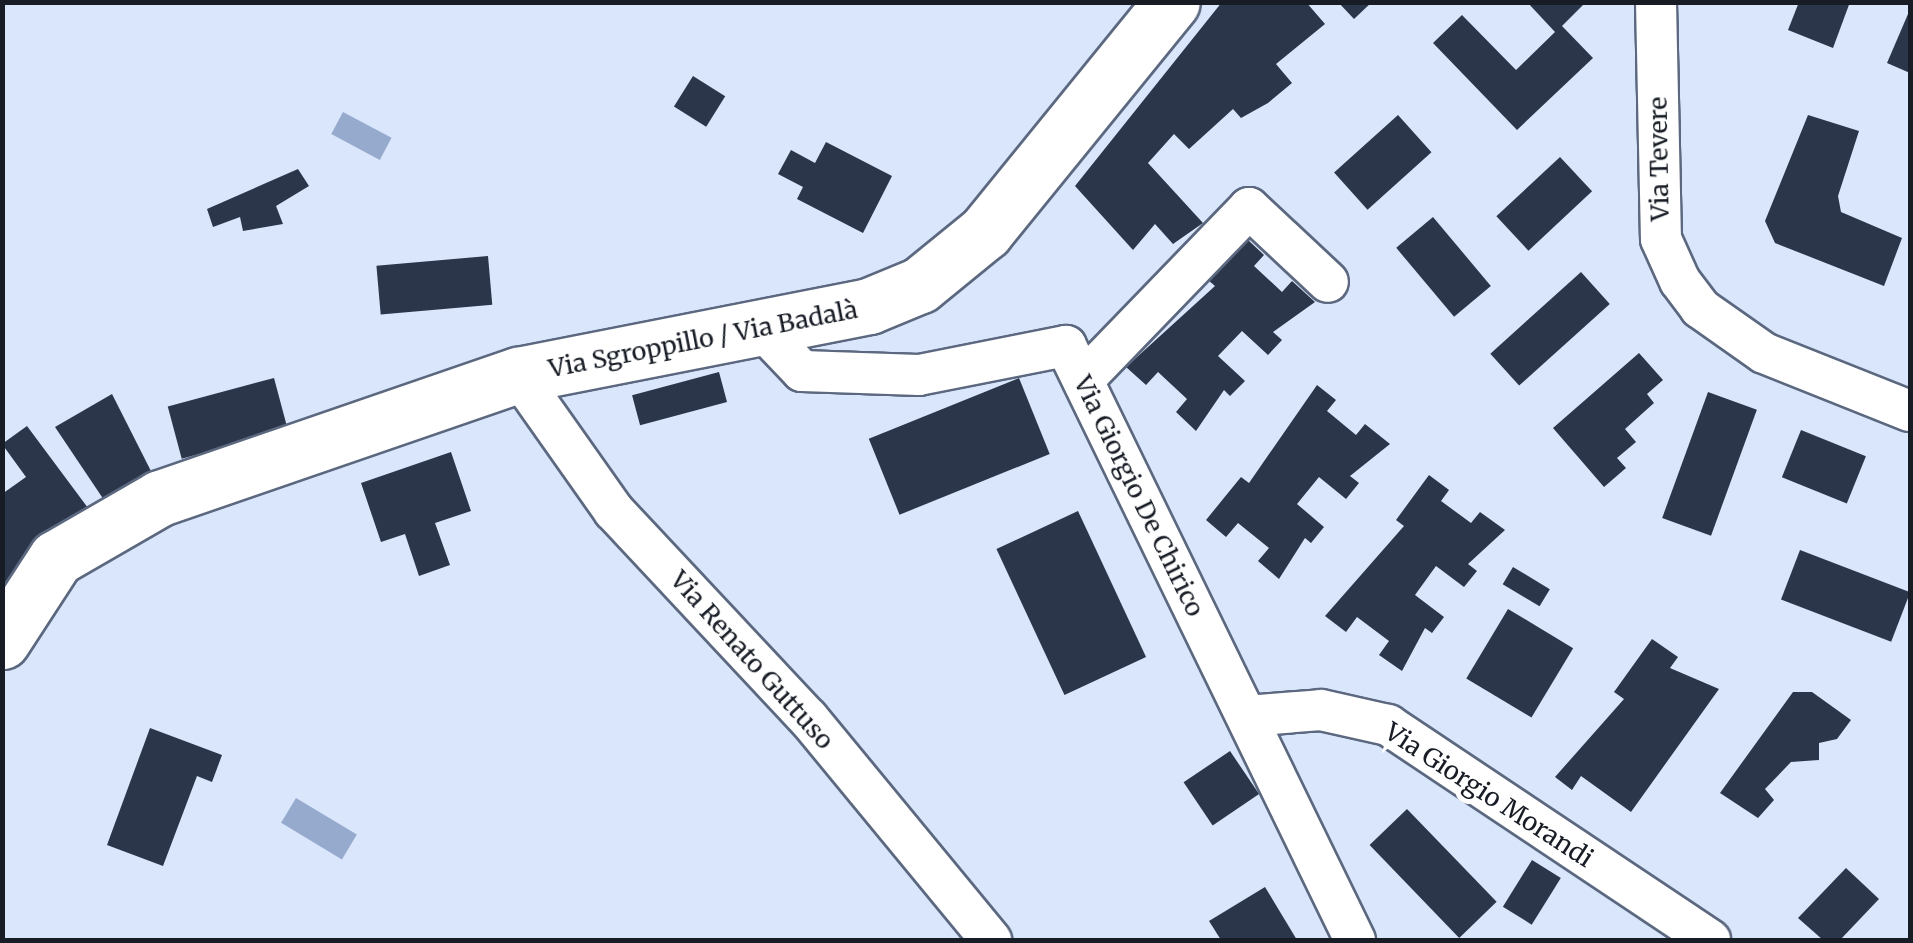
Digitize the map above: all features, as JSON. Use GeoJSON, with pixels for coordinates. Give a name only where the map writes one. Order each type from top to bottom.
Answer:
{"type":"FeatureCollection","features":[{"type":"Feature","properties":{"kind":"main road","name":"Via Sgroppillo / Via Badalà"},"geometry":{"type":"LineString","coordinates":[[2,641],[56,558],[160,498],[294,447],[518,375],[869,306],[950,262],[1172,2]]}},
{"type":"Feature","properties":{"kind":"street","name":"Via Tevere"},"geometry":{"type":"LineString","coordinates":[[1656,2],[1661,239],[1680,282],[1700,308],[1764,353],[1910,410]]}},
{"type":"Feature","properties":{"kind":"street"},"geometry":{"type":"LineString","coordinates":[[1083,380],[1249,208],[1328,282]]}},
{"type":"Feature","properties":{"kind":"street","name":"Via Giorgio De Chirico"},"geometry":{"type":"LineString","coordinates":[[760,327],[802,371],[919,375],[1066,346],[1355,940]]}},
{"type":"Feature","properties":{"kind":"street","name":"Via Renato Guttuso"},"geometry":{"type":"LineString","coordinates":[[518,375],[614,511],[808,718],[990,940]]}},
{"type":"Feature","properties":{"kind":"street","name":"Via Giorgio Morandi"},"geometry":{"type":"LineString","coordinates":[[1247,716],[1322,710],[1388,725],[1710,940]]}},
{"type":"Feature","properties":{"kind":"water"},"geometry":{"type":"Polygon","coordinates":[[[343,112],[392,138],[380,160],[331,134],[343,112]]]}},
{"type":"Feature","properties":{"kind":"water"},"geometry":{"type":"Polygon","coordinates":[[[296,798],[357,835],[342,859],[281,823],[296,798]]]}},
{"type":"Feature","properties":{"kind":"building"},"geometry":{"type":"Polygon","coordinates":[[[1222,2],[1306,2],[1325,24],[1276,64],[1292,83],[1268,103],[1241,118],[1233,109],[1189,149],[1174,134],[1148,163],[1203,223],[1173,244],[1155,224],[1133,250],[1075,186],[1222,2]]]}},
{"type":"Feature","properties":{"kind":"building"},"geometry":{"type":"Polygon","coordinates":[[[1338,2],[1372,2],[1354,19],[1338,2]]]}},
{"type":"Feature","properties":{"kind":"building"},"geometry":{"type":"Polygon","coordinates":[[[1527,2],[1586,2],[1562,26],[1593,58],[1517,130],[1433,43],[1462,15],[1516,70],[1555,32],[1527,2]]]}},
{"type":"Feature","properties":{"kind":"building"},"geometry":{"type":"Polygon","coordinates":[[[1799,2],[1850,2],[1833,48],[1788,30],[1799,2]]]}},
{"type":"Feature","properties":{"kind":"building"},"geometry":{"type":"Polygon","coordinates":[[[1910,15],[1910,73],[1887,63],[1910,15]]]}},
{"type":"Feature","properties":{"kind":"building"},"geometry":{"type":"Polygon","coordinates":[[[693,76],[725,96],[706,127],[674,107],[693,76]]]}},
{"type":"Feature","properties":{"kind":"building"},"geometry":{"type":"Polygon","coordinates":[[[1398,115],[1431,152],[1368,210],[1334,173],[1398,115]]]}},
{"type":"Feature","properties":{"kind":"building"},"geometry":{"type":"Polygon","coordinates":[[[1808,115],[1859,131],[1838,196],[1841,212],[1902,238],[1884,286],[1775,243],[1765,221],[1808,115]]]}},
{"type":"Feature","properties":{"kind":"building"},"geometry":{"type":"Polygon","coordinates":[[[826,142],[892,176],[863,233],[797,199],[803,187],[778,174],[791,150],[815,163],[826,142]]]}},
{"type":"Feature","properties":{"kind":"building"},"geometry":{"type":"Polygon","coordinates":[[[1560,157],[1592,191],[1528,251],[1496,216],[1560,157]]]}},
{"type":"Feature","properties":{"kind":"building"},"geometry":{"type":"Polygon","coordinates":[[[298,169],[309,186],[276,206],[283,224],[243,231],[240,217],[213,227],[207,209],[298,169]]]}},
{"type":"Feature","properties":{"kind":"building"},"geometry":{"type":"Polygon","coordinates":[[[1433,217],[1491,286],[1454,317],[1396,248],[1433,217]]]}},
{"type":"Feature","properties":{"kind":"building"},"geometry":{"type":"Polygon","coordinates":[[[1247,239],[1264,255],[1254,266],[1282,292],[1292,281],[1315,302],[1273,332],[1282,340],[1268,355],[1242,331],[1218,356],[1245,381],[1230,396],[1224,390],[1196,431],[1176,412],[1187,399],[1158,372],[1146,385],[1126,367],[1215,286],[1208,280],[1247,239]]]}},
{"type":"Feature","properties":{"kind":"building"},"geometry":{"type":"Polygon","coordinates":[[[488,256],[492,305],[381,315],[376,266],[488,256]]]}},
{"type":"Feature","properties":{"kind":"building"},"geometry":{"type":"Polygon","coordinates":[[[1581,272],[1610,304],[1519,386],[1490,354],[1581,272]]]}},
{"type":"Feature","properties":{"kind":"building"},"geometry":{"type":"Polygon","coordinates":[[[1639,353],[1663,380],[1647,394],[1654,403],[1625,429],[1636,442],[1617,458],[1626,468],[1604,487],[1553,428],[1639,353]]]}},
{"type":"Feature","properties":{"kind":"building"},"geometry":{"type":"Polygon","coordinates":[[[719,372],[727,402],[640,425],[632,395],[719,372]]]}},
{"type":"Feature","properties":{"kind":"building"},"geometry":{"type":"Polygon","coordinates":[[[274,378],[288,430],[182,459],[168,406],[274,378]]]}},
{"type":"Feature","properties":{"kind":"building"},"geometry":{"type":"Polygon","coordinates":[[[1019,378],[1050,454],[900,515],[869,439],[1019,378]]]}},
{"type":"Feature","properties":{"kind":"building"},"geometry":{"type":"Polygon","coordinates":[[[1317,385],[1336,400],[1327,411],[1356,435],[1365,424],[1390,444],[1350,476],[1359,483],[1346,499],[1319,477],[1297,504],[1324,527],[1311,543],[1305,538],[1279,579],[1258,561],[1269,548],[1238,523],[1226,537],[1206,520],[1241,477],[1249,483],[1317,385]]]}},
{"type":"Feature","properties":{"kind":"building"},"geometry":{"type":"Polygon","coordinates":[[[1708,392],[1757,410],[1711,536],[1662,518],[1708,392]]]}},
{"type":"Feature","properties":{"kind":"building"},"geometry":{"type":"Polygon","coordinates":[[[112,394],[156,481],[108,506],[55,427],[112,394]]]}},
{"type":"Feature","properties":{"kind":"building"},"geometry":{"type":"Polygon","coordinates":[[[27,426],[91,512],[2,593],[2,494],[26,477],[2,444],[27,426]]]}},
{"type":"Feature","properties":{"kind":"building"},"geometry":{"type":"Polygon","coordinates":[[[1801,430],[1866,456],[1847,504],[1782,477],[1801,430]]]}},
{"type":"Feature","properties":{"kind":"building"},"geometry":{"type":"Polygon","coordinates":[[[451,452],[471,511],[435,523],[450,565],[419,576],[405,534],[381,542],[361,483],[451,452]]]}},
{"type":"Feature","properties":{"kind":"building"},"geometry":{"type":"Polygon","coordinates":[[[1429,475],[1449,490],[1441,501],[1471,523],[1480,512],[1505,530],[1468,564],[1477,571],[1464,587],[1436,566],[1415,595],[1444,617],[1432,633],[1425,628],[1402,671],[1379,655],[1389,641],[1357,617],[1346,632],[1325,616],[1404,526],[1396,520],[1429,475]]]}},
{"type":"Feature","properties":{"kind":"building"},"geometry":{"type":"Polygon","coordinates":[[[1078,511],[1146,657],[1064,695],[996,549],[1078,511]]]}},
{"type":"Feature","properties":{"kind":"building"},"geometry":{"type":"Polygon","coordinates":[[[1800,550],[1910,592],[1891,642],[1781,599],[1800,550]]]}},
{"type":"Feature","properties":{"kind":"building"},"geometry":{"type":"Polygon","coordinates":[[[1513,567],[1550,589],[1540,606],[1503,584],[1513,567]]]}},
{"type":"Feature","properties":{"kind":"building"},"geometry":{"type":"Polygon","coordinates":[[[1508,609],[1573,648],[1531,718],[1466,678],[1508,609]]]}},
{"type":"Feature","properties":{"kind":"building"},"geometry":{"type":"Polygon","coordinates":[[[1652,639],[1678,657],[1670,668],[1719,689],[1631,812],[1581,776],[1572,790],[1555,777],[1624,699],[1614,692],[1652,639]]]}},
{"type":"Feature","properties":{"kind":"building"},"geometry":{"type":"Polygon","coordinates":[[[1793,692],[1812,692],[1851,720],[1837,739],[1819,743],[1819,760],[1791,762],[1765,789],[1774,800],[1758,818],[1720,793],[1793,692]]]}},
{"type":"Feature","properties":{"kind":"building"},"geometry":{"type":"Polygon","coordinates":[[[150,728],[222,755],[212,782],[197,776],[163,866],[107,845],[150,728]]]}},
{"type":"Feature","properties":{"kind":"building"},"geometry":{"type":"Polygon","coordinates":[[[1230,751],[1259,794],[1213,825],[1184,782],[1230,751]]]}},
{"type":"Feature","properties":{"kind":"building"},"geometry":{"type":"Polygon","coordinates":[[[1407,809],[1497,902],[1459,938],[1370,845],[1407,809]]]}},
{"type":"Feature","properties":{"kind":"building"},"geometry":{"type":"Polygon","coordinates":[[[1532,860],[1561,878],[1532,925],[1503,907],[1532,860]]]}},
{"type":"Feature","properties":{"kind":"building"},"geometry":{"type":"Polygon","coordinates":[[[1846,868],[1879,899],[1840,940],[1823,940],[1798,918],[1846,868]]]}},
{"type":"Feature","properties":{"kind":"building"},"geometry":{"type":"Polygon","coordinates":[[[1265,887],[1297,940],[1221,940],[1209,921],[1265,887]]]}}]}
